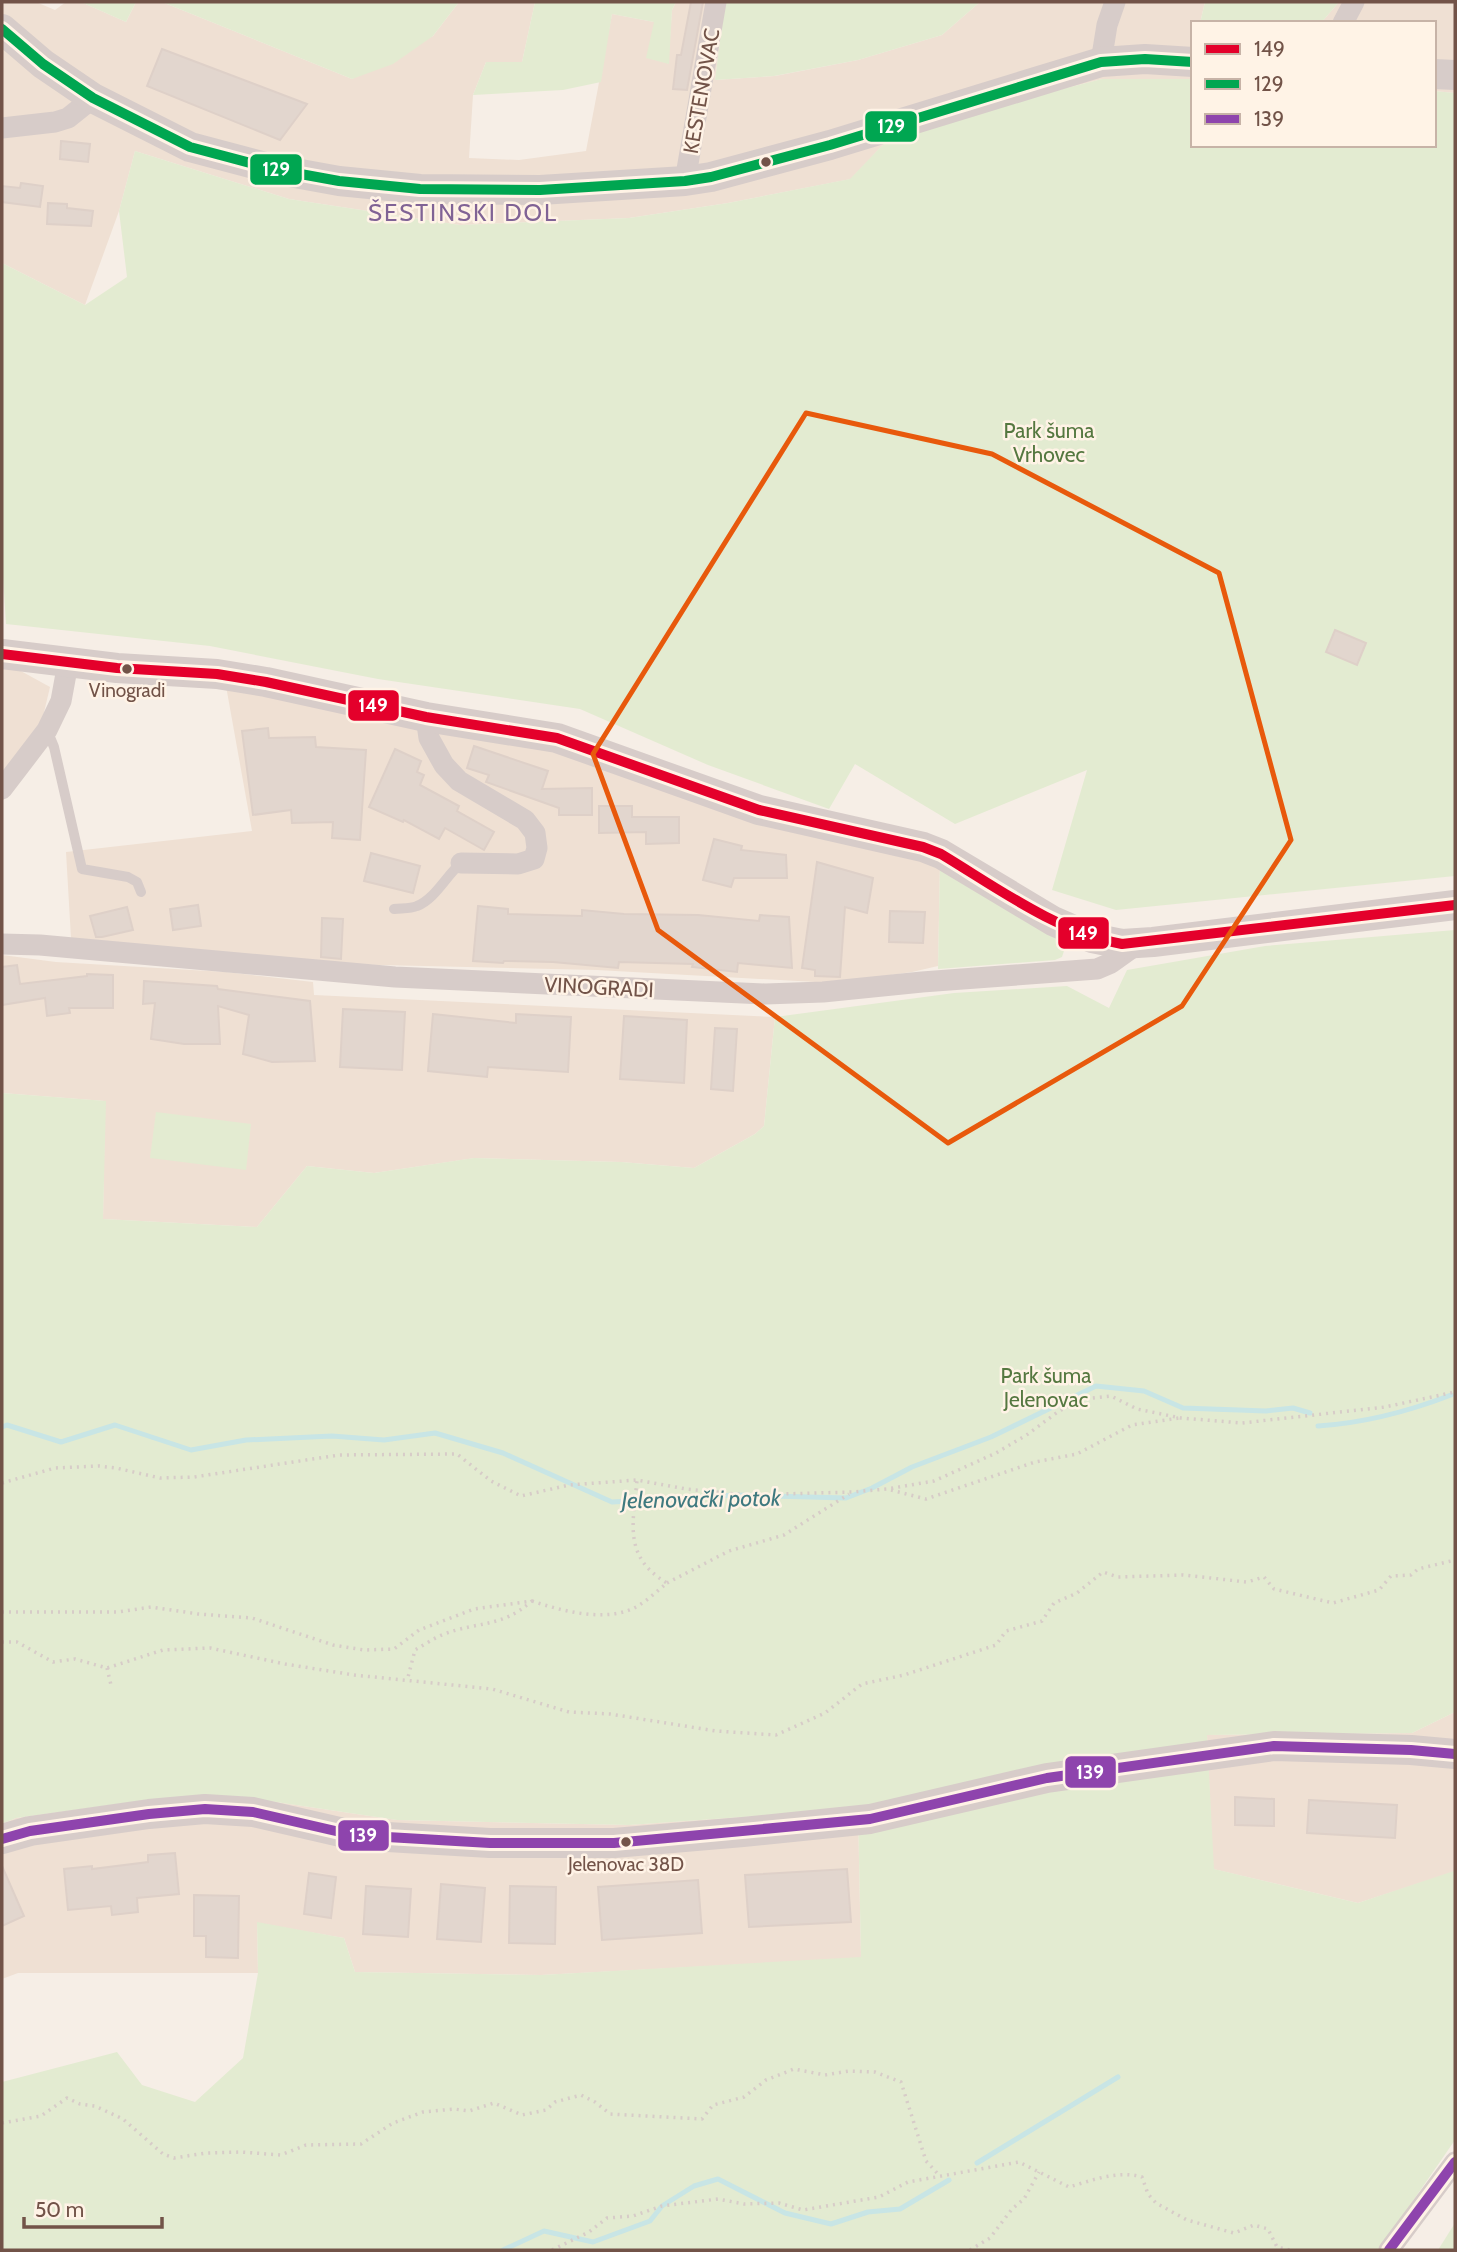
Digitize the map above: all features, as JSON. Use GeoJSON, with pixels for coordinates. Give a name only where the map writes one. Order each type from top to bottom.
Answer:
{"type":"FeatureCollection","features":[{"type":"Feature","properties":{"kind":"street","name":"KESTENOVAC"},"geometry":{"type":"LineString","coordinates":[[685,181],[716,2]]}},
{"type":"Feature","properties":{"kind":"street"},"geometry":{"type":"LineString","coordinates":[[1101,62],[1107,24],[1115,2]]}},
{"type":"Feature","properties":{"kind":"street"},"geometry":{"type":"LineString","coordinates":[[1344,21],[1354,2]]}},
{"type":"Feature","properties":{"kind":"street"},"geometry":{"type":"LineString","coordinates":[[2,29],[43,64],[93,98],[190,147],[238,162],[339,181],[420,189],[504,191],[685,181],[711,177],[818,148],[1101,62],[1191,62]]}},
{"type":"Feature","properties":{"kind":"street"},"geometry":{"type":"LineString","coordinates":[[1436,74],[1455,75]]}},
{"type":"Feature","properties":{"kind":"street"},"geometry":{"type":"LineString","coordinates":[[2,128],[68,118],[93,98]]}},
{"type":"Feature","properties":{"kind":"street"},"geometry":{"type":"LineString","coordinates":[[2,654],[68,663],[217,674],[426,717],[557,738],[759,810],[923,847],[941,854],[1053,920],[1092,939],[1122,944],[1139,943],[1455,905]]}},
{"type":"Feature","properties":{"kind":"street"},"geometry":{"type":"LineString","coordinates":[[2,789],[47,730],[61,701],[68,663]]}},
{"type":"Feature","properties":{"kind":"street"},"geometry":{"type":"LineString","coordinates":[[426,717],[429,738],[444,765],[459,781],[525,820],[535,832],[537,848],[534,859],[518,863],[461,863]]}},
{"type":"Feature","properties":{"kind":"street"},"geometry":{"type":"LineString","coordinates":[[1070,971],[1080,958],[1082,934]]}},
{"type":"Feature","properties":{"kind":"street","name":"VINOGRADI"},"geometry":{"type":"LineString","coordinates":[[2,944],[40,945],[395,977],[765,994],[823,992],[1097,968],[1111,963],[1139,943]]}},
{"type":"Feature","properties":{"kind":"street"},"geometry":{"type":"LineString","coordinates":[[2,1839],[30,1831],[205,1809],[253,1812],[353,1835],[490,1843],[614,1843],[870,1819],[1047,1778],[1274,1746],[1455,1754]]}},
{"type":"Feature","properties":{"kind":"street"},"geometry":{"type":"LineString","coordinates":[[1389,2250],[1455,2162]]}},
{"type":"Feature","properties":{"kind":"lane"},"geometry":{"type":"LineString","coordinates":[[47,730],[54,747],[82,869],[128,877],[137,882],[141,892]]}},
{"type":"Feature","properties":{"kind":"lane"},"geometry":{"type":"LineString","coordinates":[[394,909],[416,907],[429,898],[449,873],[461,863]]}},
{"type":"Feature","properties":{"kind":"path"},"geometry":{"type":"LineString","coordinates":[[2,1483],[55,1468],[108,1467],[160,1478],[194,1477],[339,1455],[382,1453],[457,1454],[491,1481],[521,1496],[569,1485],[637,1480],[686,1489],[746,1495],[852,1492],[934,1481],[996,1453],[1059,1411],[1083,1399],[1111,1396],[1138,1409],[1181,1418],[1242,1423],[1385,1408],[1455,1392]]}},
{"type":"Feature","properties":{"kind":"path"},"geometry":{"type":"LineString","coordinates":[[887,1489],[926,1499],[1035,1462],[1077,1454],[1132,1425],[1181,1418]]}},
{"type":"Feature","properties":{"kind":"path"},"geometry":{"type":"LineString","coordinates":[[637,1480],[632,1539],[638,1553],[655,1576],[667,1583]]}},
{"type":"Feature","properties":{"kind":"path"},"geometry":{"type":"LineString","coordinates":[[2,1612],[118,1612],[151,1607],[253,1618],[333,1645],[365,1650],[394,1649],[419,1630],[474,1609],[532,1601],[595,1616],[634,1608],[667,1583],[729,1550],[784,1535],[852,1492]]}},
{"type":"Feature","properties":{"kind":"path"},"geometry":{"type":"LineString","coordinates":[[2,1642],[16,1642],[53,1662],[75,1659],[107,1668],[163,1650],[210,1648],[285,1664],[407,1681],[492,1689],[569,1712],[611,1714],[716,1731],[776,1735],[825,1713],[862,1684],[904,1675],[996,1646],[1006,1631],[1042,1621],[1054,1603],[1077,1593],[1103,1572],[1118,1577],[1183,1575],[1247,1582],[1264,1577],[1274,1589],[1333,1603],[1379,1590],[1391,1576],[1411,1575],[1418,1569],[1455,1560]]}},
{"type":"Feature","properties":{"kind":"path"},"geometry":{"type":"LineString","coordinates":[[407,1681],[415,1650],[443,1635],[469,1627],[497,1623],[532,1601]]}},
{"type":"Feature","properties":{"kind":"path"},"geometry":{"type":"LineString","coordinates":[[107,1668],[111,1685]]}},
{"type":"Feature","properties":{"kind":"path"},"geometry":{"type":"LineString","coordinates":[[2,2123],[41,2116],[66,2098],[95,2106],[123,2119],[163,2154],[174,2158],[206,2153],[241,2152],[281,2155],[306,2145],[361,2144],[394,2123],[423,2112],[454,2109],[469,2111],[495,2103],[522,2115],[546,2110],[555,2102],[581,2095],[596,2102],[610,2114],[702,2119],[713,2105],[744,2097],[766,2080],[794,2069],[825,2075],[849,2071],[875,2072],[901,2082],[926,2161],[939,2175]]}},
{"type":"Feature","properties":{"kind":"path"},"geometry":{"type":"LineString","coordinates":[[552,2250],[589,2232],[607,2218],[632,2216],[662,2206],[718,2199],[744,2204],[779,2203],[803,2210],[880,2197],[908,2182],[939,2175],[1019,2162],[1069,2188],[1111,2176],[1131,2174],[1142,2177],[1148,2194],[1156,2203],[1187,2220],[1234,2233],[1254,2225],[1268,2230],[1277,2247],[1290,2250]]}},
{"type":"Feature","properties":{"kind":"path"},"geometry":{"type":"LineString","coordinates":[[970,2250],[990,2238],[1012,2209],[1024,2199],[1038,2172]]}},
{"type":"Feature","properties":{"kind":"highlighted area"},"geometry":{"type":"Polygon","coordinates":[[[806,413],[992,454],[1219,573],[1291,840],[1182,1006],[948,1143],[658,930],[593,754],[806,413]]]}},
{"type":"Feature","properties":{"kind":"shaded area"},"geometry":{"type":"Polygon","coordinates":[[[2,2],[36,2],[55,10],[66,2],[81,2],[126,22],[136,2],[162,2],[352,79],[433,36],[459,2],[535,2],[522,62],[486,62],[473,95],[469,158],[519,160],[586,151],[612,14],[654,22],[668,64],[672,10],[676,2],[725,2],[715,80],[775,76],[858,60],[942,35],[980,2],[1205,2],[1200,21],[1191,21],[1191,79],[1102,79],[896,131],[851,179],[728,203],[629,218],[460,225],[289,199],[135,151],[119,211],[85,305],[2,263],[2,2]]]}},
{"type":"Feature","properties":{"kind":"shaded area"},"geometry":{"type":"Polygon","coordinates":[[[1339,2],[1455,2],[1455,93],[1436,91],[1436,21],[1323,21],[1339,2]]]}},
{"type":"Feature","properties":{"kind":"shaded area"},"geometry":{"type":"Polygon","coordinates":[[[2,665],[19,670],[50,687],[40,729],[2,781],[2,665]]]}},
{"type":"Feature","properties":{"kind":"shaded area"},"geometry":{"type":"Polygon","coordinates":[[[226,686],[568,750],[940,862],[938,966],[834,983],[597,970],[294,963],[71,938],[66,852],[252,831],[226,686]]]}},
{"type":"Feature","properties":{"kind":"shaded area"},"geometry":{"type":"Polygon","coordinates":[[[2,955],[56,962],[226,972],[313,982],[314,995],[775,1017],[764,1126],[755,1134],[694,1168],[621,1162],[475,1158],[374,1173],[307,1166],[257,1227],[103,1219],[105,1101],[2,1093],[2,955]]]}},
{"type":"Feature","properties":{"kind":"shaded area"},"geometry":{"type":"Polygon","coordinates":[[[1455,1712],[1455,1884],[1454,1872],[1358,1903],[1213,1869],[1207,1735],[1412,1733],[1455,1712]]]}},
{"type":"Feature","properties":{"kind":"shaded area"},"geometry":{"type":"Polygon","coordinates":[[[236,1796],[397,1820],[629,1825],[858,1809],[861,1958],[541,1975],[355,1972],[344,1938],[257,1923],[258,1973],[18,1973],[2,1979],[2,1824],[16,1818],[139,1801],[236,1796]]]}},
{"type":"Feature","properties":{"kind":"green space"},"geometry":{"type":"Polygon","coordinates":[[[81,2],[136,2],[126,22],[81,2]]]}},
{"type":"Feature","properties":{"kind":"green space"},"geometry":{"type":"Polygon","coordinates":[[[162,2],[459,2],[433,36],[393,64],[352,79],[162,2]]]}},
{"type":"Feature","properties":{"kind":"green space"},"geometry":{"type":"Polygon","coordinates":[[[535,2],[676,2],[672,10],[669,64],[646,58],[654,22],[612,14],[601,82],[563,90],[473,95],[486,62],[522,62],[535,2]]]}},
{"type":"Feature","properties":{"kind":"green space"},"geometry":{"type":"Polygon","coordinates":[[[725,2],[980,2],[942,35],[858,60],[774,76],[715,80],[725,2]]]}},
{"type":"Feature","properties":{"kind":"green space"},"geometry":{"type":"Polygon","coordinates":[[[1205,2],[1339,2],[1323,21],[1200,21],[1205,2]]]}},
{"type":"Feature","properties":{"kind":"green space","name":"Park šuma Vrhovec"},"geometry":{"type":"Polygon","coordinates":[[[1102,79],[1191,79],[1191,147],[1436,147],[1436,91],[1455,93],[1455,876],[1116,910],[1052,890],[1087,770],[955,824],[855,764],[829,809],[708,765],[580,709],[378,679],[210,646],[6,624],[2,562],[2,263],[85,305],[127,277],[119,211],[135,151],[289,199],[460,225],[629,218],[728,203],[850,179],[896,131],[1102,79]]]}},
{"type":"Feature","properties":{"kind":"green space"},"geometry":{"type":"Polygon","coordinates":[[[940,862],[1063,937],[1066,945],[1062,957],[1055,960],[938,969],[940,862]]]}},
{"type":"Feature","properties":{"kind":"green space","name":"Park šuma Jelenovac"},"geometry":{"type":"Polygon","coordinates":[[[1455,930],[1455,1712],[1412,1733],[1207,1735],[1214,1869],[1358,1903],[1454,1871],[1455,2140],[1379,2250],[2,2250],[2,2082],[117,2052],[142,2085],[195,2102],[243,2058],[258,1973],[257,1922],[344,1938],[355,1972],[541,1975],[861,1957],[858,1809],[629,1825],[397,1820],[236,1796],[139,1801],[16,1818],[2,1824],[2,1093],[106,1101],[103,1219],[257,1227],[307,1166],[374,1173],[474,1158],[621,1162],[694,1168],[755,1134],[764,1126],[775,1017],[954,993],[1067,986],[1109,1008],[1127,970],[1265,946],[1455,930]]]}},
{"type":"Feature","properties":{"kind":"green space"},"geometry":{"type":"Polygon","coordinates":[[[156,1112],[251,1124],[246,1170],[150,1158],[156,1112]]]}},
{"type":"Feature","properties":{"kind":"green space"},"geometry":{"type":"Polygon","coordinates":[[[1455,2223],[1455,2250],[1438,2250],[1455,2223]]]}},
{"type":"Feature","properties":{"kind":"building"},"geometry":{"type":"Polygon","coordinates":[[[691,2],[703,2],[687,90],[673,89],[677,55],[681,55],[691,2]]]}},
{"type":"Feature","properties":{"kind":"building"},"geometry":{"type":"Polygon","coordinates":[[[162,49],[307,104],[280,140],[147,86],[162,49]]]}},
{"type":"Feature","properties":{"kind":"building"},"geometry":{"type":"Polygon","coordinates":[[[61,141],[90,144],[88,162],[60,159],[61,141]]]}},
{"type":"Feature","properties":{"kind":"building"},"geometry":{"type":"Polygon","coordinates":[[[21,183],[43,186],[40,207],[2,202],[2,186],[20,188],[21,183]]]}},
{"type":"Feature","properties":{"kind":"building"},"geometry":{"type":"Polygon","coordinates":[[[48,203],[67,204],[67,208],[93,211],[91,226],[47,224],[48,203]]]}},
{"type":"Feature","properties":{"kind":"building"},"geometry":{"type":"Polygon","coordinates":[[[1335,630],[1366,643],[1357,665],[1326,652],[1335,630]]]}},
{"type":"Feature","properties":{"kind":"building"},"geometry":{"type":"Polygon","coordinates":[[[268,728],[269,738],[315,737],[316,747],[366,750],[360,840],[332,838],[333,822],[292,823],[291,810],[253,815],[242,731],[268,728]]]}},
{"type":"Feature","properties":{"kind":"building"},"geometry":{"type":"Polygon","coordinates":[[[474,746],[548,771],[542,789],[592,788],[592,815],[559,815],[559,808],[486,782],[489,775],[467,768],[474,746]]]}},
{"type":"Feature","properties":{"kind":"building"},"geometry":{"type":"Polygon","coordinates":[[[395,749],[421,761],[417,772],[424,775],[420,785],[459,806],[457,811],[494,832],[484,850],[445,828],[439,839],[404,820],[403,822],[369,807],[395,749]]]}},
{"type":"Feature","properties":{"kind":"building"},"geometry":{"type":"Polygon","coordinates":[[[599,806],[632,806],[632,817],[679,817],[679,843],[646,844],[646,832],[599,833],[599,806]]]}},
{"type":"Feature","properties":{"kind":"building"},"geometry":{"type":"Polygon","coordinates":[[[714,839],[742,846],[741,850],[786,855],[787,878],[734,878],[731,887],[703,880],[714,839]]]}},
{"type":"Feature","properties":{"kind":"building"},"geometry":{"type":"Polygon","coordinates":[[[371,853],[420,866],[413,893],[364,881],[371,853]]]}},
{"type":"Feature","properties":{"kind":"building"},"geometry":{"type":"Polygon","coordinates":[[[817,862],[873,878],[867,913],[845,907],[840,977],[815,976],[815,970],[802,968],[817,862]]]}},
{"type":"Feature","properties":{"kind":"building"},"geometry":{"type":"Polygon","coordinates":[[[198,905],[201,926],[173,930],[170,909],[198,905]]]}},
{"type":"Feature","properties":{"kind":"building"},"geometry":{"type":"Polygon","coordinates":[[[478,906],[508,909],[508,914],[582,916],[582,910],[624,914],[698,915],[759,921],[760,915],[789,917],[792,968],[738,963],[737,972],[692,967],[693,964],[619,962],[618,968],[553,962],[473,961],[478,906]]]}},
{"type":"Feature","properties":{"kind":"building"},"geometry":{"type":"Polygon","coordinates":[[[127,907],[133,930],[96,937],[90,916],[127,907]]]}},
{"type":"Feature","properties":{"kind":"building"},"geometry":{"type":"Polygon","coordinates":[[[890,911],[925,912],[923,943],[889,942],[890,911]]]}},
{"type":"Feature","properties":{"kind":"building"},"geometry":{"type":"Polygon","coordinates":[[[322,918],[343,919],[341,959],[321,957],[322,918]]]}},
{"type":"Feature","properties":{"kind":"building"},"geometry":{"type":"Polygon","coordinates":[[[17,965],[20,984],[87,974],[113,975],[113,1008],[69,1008],[70,1013],[47,1016],[45,998],[2,1005],[2,967],[17,965]]]}},
{"type":"Feature","properties":{"kind":"building"},"geometry":{"type":"Polygon","coordinates":[[[144,981],[217,986],[218,989],[310,1001],[315,1061],[272,1062],[243,1054],[249,1015],[218,1006],[220,1044],[184,1044],[151,1039],[155,1003],[143,1004],[144,981]]]}},
{"type":"Feature","properties":{"kind":"building"},"geometry":{"type":"Polygon","coordinates":[[[343,1009],[405,1012],[402,1070],[340,1067],[343,1009]]]}},
{"type":"Feature","properties":{"kind":"building"},"geometry":{"type":"Polygon","coordinates":[[[433,1014],[516,1023],[516,1014],[571,1017],[568,1072],[488,1067],[487,1077],[428,1071],[433,1014]]]}},
{"type":"Feature","properties":{"kind":"building"},"geometry":{"type":"Polygon","coordinates":[[[624,1016],[687,1020],[684,1083],[620,1079],[624,1016]]]}},
{"type":"Feature","properties":{"kind":"building"},"geometry":{"type":"Polygon","coordinates":[[[715,1028],[737,1029],[733,1091],[711,1089],[715,1028]]]}},
{"type":"Feature","properties":{"kind":"building"},"geometry":{"type":"Polygon","coordinates":[[[1235,1797],[1274,1799],[1274,1826],[1235,1825],[1235,1797]]]}},
{"type":"Feature","properties":{"kind":"building"},"geometry":{"type":"Polygon","coordinates":[[[1309,1800],[1397,1805],[1395,1838],[1307,1833],[1309,1800]]]}},
{"type":"Feature","properties":{"kind":"building"},"geometry":{"type":"Polygon","coordinates":[[[175,1853],[179,1894],[137,1898],[138,1912],[112,1915],[111,1906],[68,1910],[64,1869],[92,1866],[92,1869],[148,1862],[148,1855],[175,1853]]]}},
{"type":"Feature","properties":{"kind":"building"},"geometry":{"type":"Polygon","coordinates":[[[2,1866],[24,1916],[2,1926],[2,1866]]]}},
{"type":"Feature","properties":{"kind":"building"},"geometry":{"type":"Polygon","coordinates":[[[847,1869],[851,1922],[749,1927],[745,1875],[847,1869]]]}},
{"type":"Feature","properties":{"kind":"building"},"geometry":{"type":"Polygon","coordinates":[[[309,1873],[336,1877],[331,1918],[304,1914],[309,1873]]]}},
{"type":"Feature","properties":{"kind":"building"},"geometry":{"type":"Polygon","coordinates":[[[698,1880],[702,1933],[602,1940],[598,1887],[698,1880]]]}},
{"type":"Feature","properties":{"kind":"building"},"geometry":{"type":"Polygon","coordinates":[[[441,1884],[485,1888],[481,1942],[437,1939],[441,1884]]]}},
{"type":"Feature","properties":{"kind":"building"},"geometry":{"type":"Polygon","coordinates":[[[366,1886],[411,1889],[408,1937],[363,1934],[366,1886]]]}},
{"type":"Feature","properties":{"kind":"building"},"geometry":{"type":"Polygon","coordinates":[[[510,1886],[556,1887],[555,1944],[509,1943],[510,1886]]]}},
{"type":"Feature","properties":{"kind":"building"},"geometry":{"type":"Polygon","coordinates":[[[194,1895],[239,1896],[238,1958],[206,1957],[206,1936],[194,1936],[194,1895]]]}},
{"type":"Feature","properties":{"kind":"waterway","name":"Jelenovački potok"},"geometry":{"type":"LineString","coordinates":[[2,1427],[7,1425],[61,1442],[115,1425],[191,1450],[246,1440],[332,1436],[384,1440],[435,1433],[503,1453],[612,1502],[736,1495],[846,1498],[912,1467],[991,1437],[1096,1386],[1144,1391],[1183,1408],[1266,1411],[1293,1408],[1310,1413]]}},
{"type":"Feature","properties":{"kind":"waterway","name":"Jelenovački potok"},"geometry":{"type":"LineString","coordinates":[[1318,1426],[1386,1416],[1451,1395]]}},
{"type":"Feature","properties":{"kind":"waterway"},"geometry":{"type":"LineString","coordinates":[[977,2163],[1118,2077]]}},
{"type":"Feature","properties":{"kind":"waterway"},"geometry":{"type":"LineString","coordinates":[[503,2250],[544,2231],[593,2242],[650,2221],[662,2206],[694,2186],[718,2179],[785,2213],[831,2224],[868,2212],[900,2209],[949,2180]]}},
{"type":"Feature","properties":{"kind":"transit line","name":"129"},"geometry":{"type":"LineString","coordinates":[[2,29],[43,64],[93,98],[190,147],[273,169],[339,181],[420,189],[540,190],[711,177],[830,145],[1101,62],[1145,59],[1191,62]]}},
{"type":"Feature","properties":{"kind":"transit line","name":"149"},"geometry":{"type":"LineString","coordinates":[[2,654],[117,668],[217,674],[426,717],[557,738],[759,810],[923,847],[941,854],[1051,919],[1097,938],[1122,944],[1455,905]]}},
{"type":"Feature","properties":{"kind":"transit line","name":"139"},"geometry":{"type":"LineString","coordinates":[[2,1839],[30,1831],[205,1809],[253,1812],[353,1835],[490,1843],[614,1843],[870,1819],[1047,1778],[1274,1746],[1455,1754]]}},
{"type":"Feature","properties":{"kind":"transit line","name":"139"},"geometry":{"type":"LineString","coordinates":[[1389,2250],[1455,2162]]}},
{"type":"Feature","properties":{"kind":"place","name":"Vinogradi"},"geometry":{"type":"Point","coordinates":[127,669]}},
{"type":"Feature","properties":{"kind":"place","name":"Jelenovac 38D"},"geometry":{"type":"Point","coordinates":[626,1842]}},
{"type":"Feature","properties":{"kind":"district","name":"ŠESTINSKI DOL"},"geometry":{"type":"Point","coordinates":[463,212]}}]}
